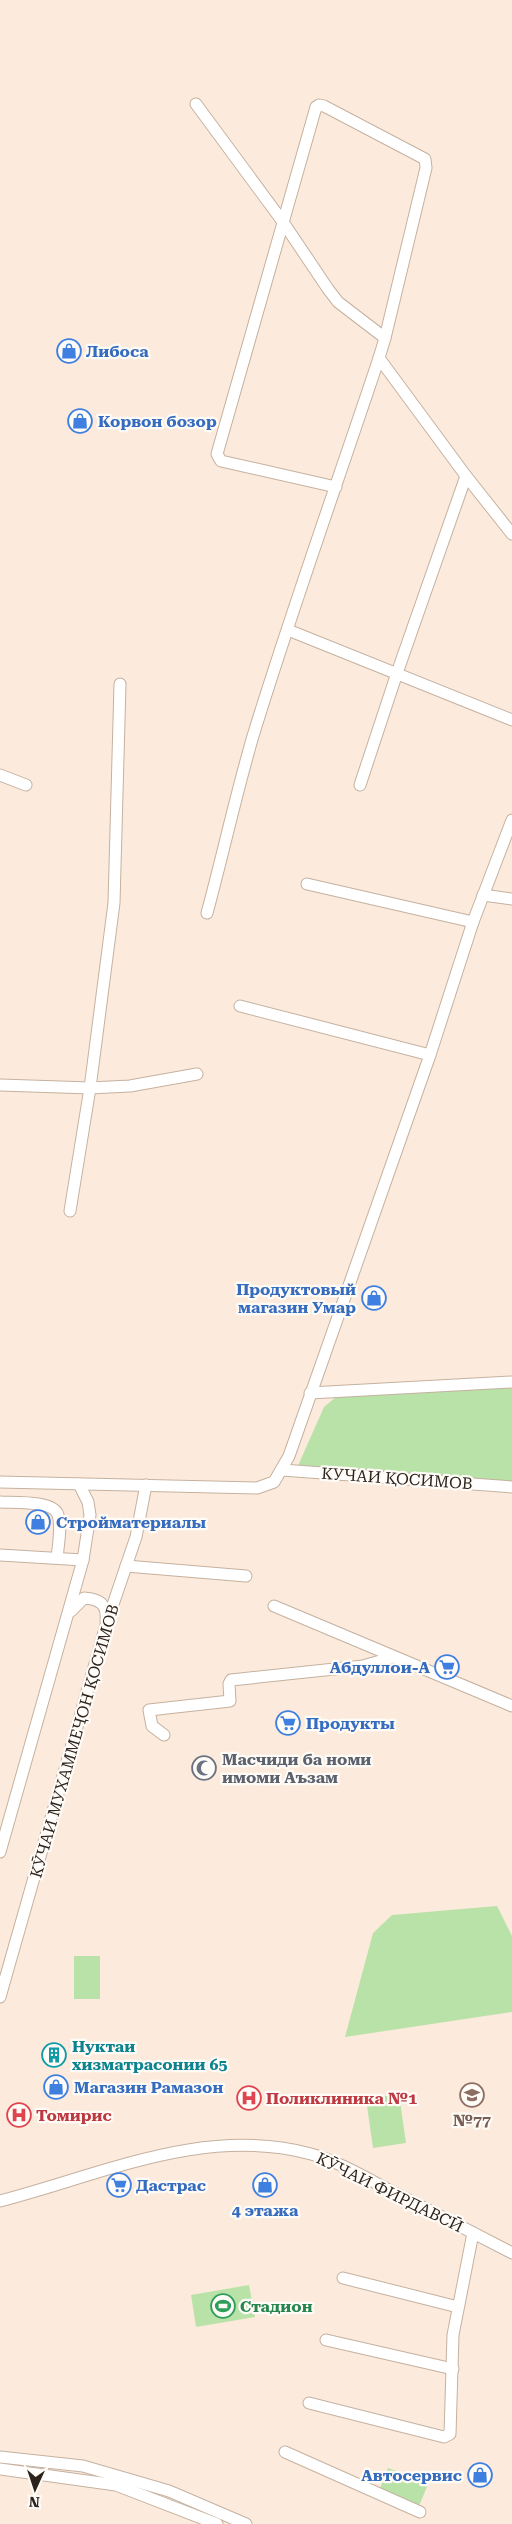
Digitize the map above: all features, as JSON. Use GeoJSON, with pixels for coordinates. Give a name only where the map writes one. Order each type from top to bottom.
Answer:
{"type":"FeatureCollection","features":[{"type":"Feature","properties":{"kind":"street"},"geometry":{"type":"LineString","coordinates":[[196,104],[283,222],[338,302],[385,338]]}},
{"type":"Feature","properties":{"kind":"street"},"geometry":{"type":"LineString","coordinates":[[207,912],[253,737],[379,358],[385,338],[426,168],[425,160],[319,105],[316,107],[217,454],[222,461],[336,487]]}},
{"type":"Feature","properties":{"kind":"street"},"geometry":{"type":"LineString","coordinates":[[379,358],[466,476],[512,534]]}},
{"type":"Feature","properties":{"kind":"street"},"geometry":{"type":"LineString","coordinates":[[360,785],[466,476]]}},
{"type":"Feature","properties":{"kind":"street"},"geometry":{"type":"LineString","coordinates":[[288,630],[512,720]]}},
{"type":"Feature","properties":{"kind":"street"},"geometry":{"type":"LineString","coordinates":[[70,1211],[90,1088],[114,902],[120,684]]}},
{"type":"Feature","properties":{"kind":"street"},"geometry":{"type":"LineString","coordinates":[[0,775],[26,785]]}},
{"type":"Feature","properties":{"kind":"street"},"geometry":{"type":"LineString","coordinates":[[0,1482],[257,1488],[274,1482],[289,1456],[430,1055],[473,922],[512,820]]}},
{"type":"Feature","properties":{"kind":"street"},"geometry":{"type":"LineString","coordinates":[[307,884],[473,922]]}},
{"type":"Feature","properties":{"kind":"street"},"geometry":{"type":"LineString","coordinates":[[483,895],[512,899]]}},
{"type":"Feature","properties":{"kind":"street"},"geometry":{"type":"LineString","coordinates":[[240,1006],[430,1055]]}},
{"type":"Feature","properties":{"kind":"street"},"geometry":{"type":"LineString","coordinates":[[0,1085],[90,1088],[138,1085],[197,1074]]}},
{"type":"Feature","properties":{"kind":"street"},"geometry":{"type":"LineString","coordinates":[[310,1393],[512,1382]]}},
{"type":"Feature","properties":{"kind":"street","name":"КУЧАИ ҚОСИМОВ"},"geometry":{"type":"LineString","coordinates":[[282,1470],[512,1486]]}},
{"type":"Feature","properties":{"kind":"street"},"geometry":{"type":"LineString","coordinates":[[0,1852],[83,1560],[90,1515],[88,1502],[78,1484]]}},
{"type":"Feature","properties":{"kind":"street","name":"КӮЧАИ МУХАММЕҶОН ҚОСИМОВ"},"geometry":{"type":"LineString","coordinates":[[0,1997],[106,1625],[138,1530],[146,1485]]}},
{"type":"Feature","properties":{"kind":"street"},"geometry":{"type":"LineString","coordinates":[[0,1502],[46,1505],[54,1509],[59,1517],[58,1558]]}},
{"type":"Feature","properties":{"kind":"street"},"geometry":{"type":"LineString","coordinates":[[0,1555],[83,1560]]}},
{"type":"Feature","properties":{"kind":"street"},"geometry":{"type":"LineString","coordinates":[[126,1566],[246,1576]]}},
{"type":"Feature","properties":{"kind":"street"},"geometry":{"type":"LineString","coordinates":[[69,1613],[84,1598],[96,1599],[103,1604],[107,1614],[106,1625]]}},
{"type":"Feature","properties":{"kind":"street"},"geometry":{"type":"LineString","coordinates":[[274,1606],[512,1706]]}},
{"type":"Feature","properties":{"kind":"street"},"geometry":{"type":"LineString","coordinates":[[164,1735],[152,1726],[149,1710],[230,1701],[230,1680],[363,1666],[394,1657]]}},
{"type":"Feature","properties":{"kind":"street","name":"КӮЧАИ ФИРДАВСӢ"},"geometry":{"type":"LineString","coordinates":[[0,2201],[135,2160],[178,2151],[242,2146],[293,2150],[329,2160],[512,2253]]}},
{"type":"Feature","properties":{"kind":"street"},"geometry":{"type":"LineString","coordinates":[[309,2402],[448,2436],[451,2430],[453,2335],[473,2233]]}},
{"type":"Feature","properties":{"kind":"street"},"geometry":{"type":"LineString","coordinates":[[343,2278],[458,2307]]}},
{"type":"Feature","properties":{"kind":"street"},"geometry":{"type":"LineString","coordinates":[[326,2340],[453,2369]]}},
{"type":"Feature","properties":{"kind":"street"},"geometry":{"type":"LineString","coordinates":[[285,2452],[420,2512]]}},
{"type":"Feature","properties":{"kind":"street"},"geometry":{"type":"LineString","coordinates":[[0,2457],[83,2466],[169,2491],[246,2524]]}},
{"type":"Feature","properties":{"kind":"street"},"geometry":{"type":"LineString","coordinates":[[0,2468],[116,2485],[217,2524]]}},
{"type":"Feature","properties":{"kind":"green space"},"geometry":{"type":"Polygon","coordinates":[[[512,1384],[512,1484],[382,1472],[297,1468],[324,1407],[342,1392],[512,1384]]]}},
{"type":"Feature","properties":{"kind":"green space"},"geometry":{"type":"Polygon","coordinates":[[[497,1906],[512,1936],[512,2012],[345,2037],[373,1933],[392,1915],[497,1906]]]}},
{"type":"Feature","properties":{"kind":"green space"},"geometry":{"type":"Polygon","coordinates":[[[74,1956],[100,1956],[100,1999],[74,1999],[74,1956]]]}},
{"type":"Feature","properties":{"kind":"green space"},"geometry":{"type":"Polygon","coordinates":[[[399,2094],[406,2143],[373,2148],[366,2099],[399,2094]]]}},
{"type":"Feature","properties":{"kind":"green space","name":"Стадион"},"geometry":{"type":"Polygon","coordinates":[[[249,2285],[255,2317],[196,2327],[191,2295],[249,2285]]]}},
{"type":"Feature","properties":{"kind":"green space"},"geometry":{"type":"Polygon","coordinates":[[[388,2468],[428,2484],[419,2506],[379,2491],[388,2468]]]}},
{"type":"Feature","properties":{"kind":"place","name":"Либоса"},"geometry":{"type":"Point","coordinates":[69,351]}},
{"type":"Feature","properties":{"kind":"place","name":"Корвон бозор"},"geometry":{"type":"Point","coordinates":[80,421]}},
{"type":"Feature","properties":{"kind":"place","name":"Продуктовый магазин Умар"},"geometry":{"type":"Point","coordinates":[374,1298]}},
{"type":"Feature","properties":{"kind":"place","name":"Стройматериалы"},"geometry":{"type":"Point","coordinates":[38,1522]}},
{"type":"Feature","properties":{"kind":"place","name":"Абдуллои-А"},"geometry":{"type":"Point","coordinates":[447,1667]}},
{"type":"Feature","properties":{"kind":"place","name":"Продукты"},"geometry":{"type":"Point","coordinates":[288,1723]}},
{"type":"Feature","properties":{"kind":"place","name":"Масчиди ба номи имоми Аъзам"},"geometry":{"type":"Point","coordinates":[204,1768]}},
{"type":"Feature","properties":{"kind":"place","name":"Нуктаи хизматрасонии 65"},"geometry":{"type":"Point","coordinates":[54,2055]}},
{"type":"Feature","properties":{"kind":"place","name":"Магазин Рамазон"},"geometry":{"type":"Point","coordinates":[56,2087]}},
{"type":"Feature","properties":{"kind":"place","name":"№77"},"geometry":{"type":"Point","coordinates":[472,2095]}},
{"type":"Feature","properties":{"kind":"place","name":"Поликлиника №1"},"geometry":{"type":"Point","coordinates":[249,2098]}},
{"type":"Feature","properties":{"kind":"place","name":"Томирис"},"geometry":{"type":"Point","coordinates":[19,2115]}},
{"type":"Feature","properties":{"kind":"place","name":"Дастрас"},"geometry":{"type":"Point","coordinates":[119,2185]}},
{"type":"Feature","properties":{"kind":"place","name":"4 этажа"},"geometry":{"type":"Point","coordinates":[265,2185]}},
{"type":"Feature","properties":{"kind":"place","name":"Стадион"},"geometry":{"type":"Point","coordinates":[223,2306]}},
{"type":"Feature","properties":{"kind":"place","name":"Автосервис"},"geometry":{"type":"Point","coordinates":[480,2475]}}]}
